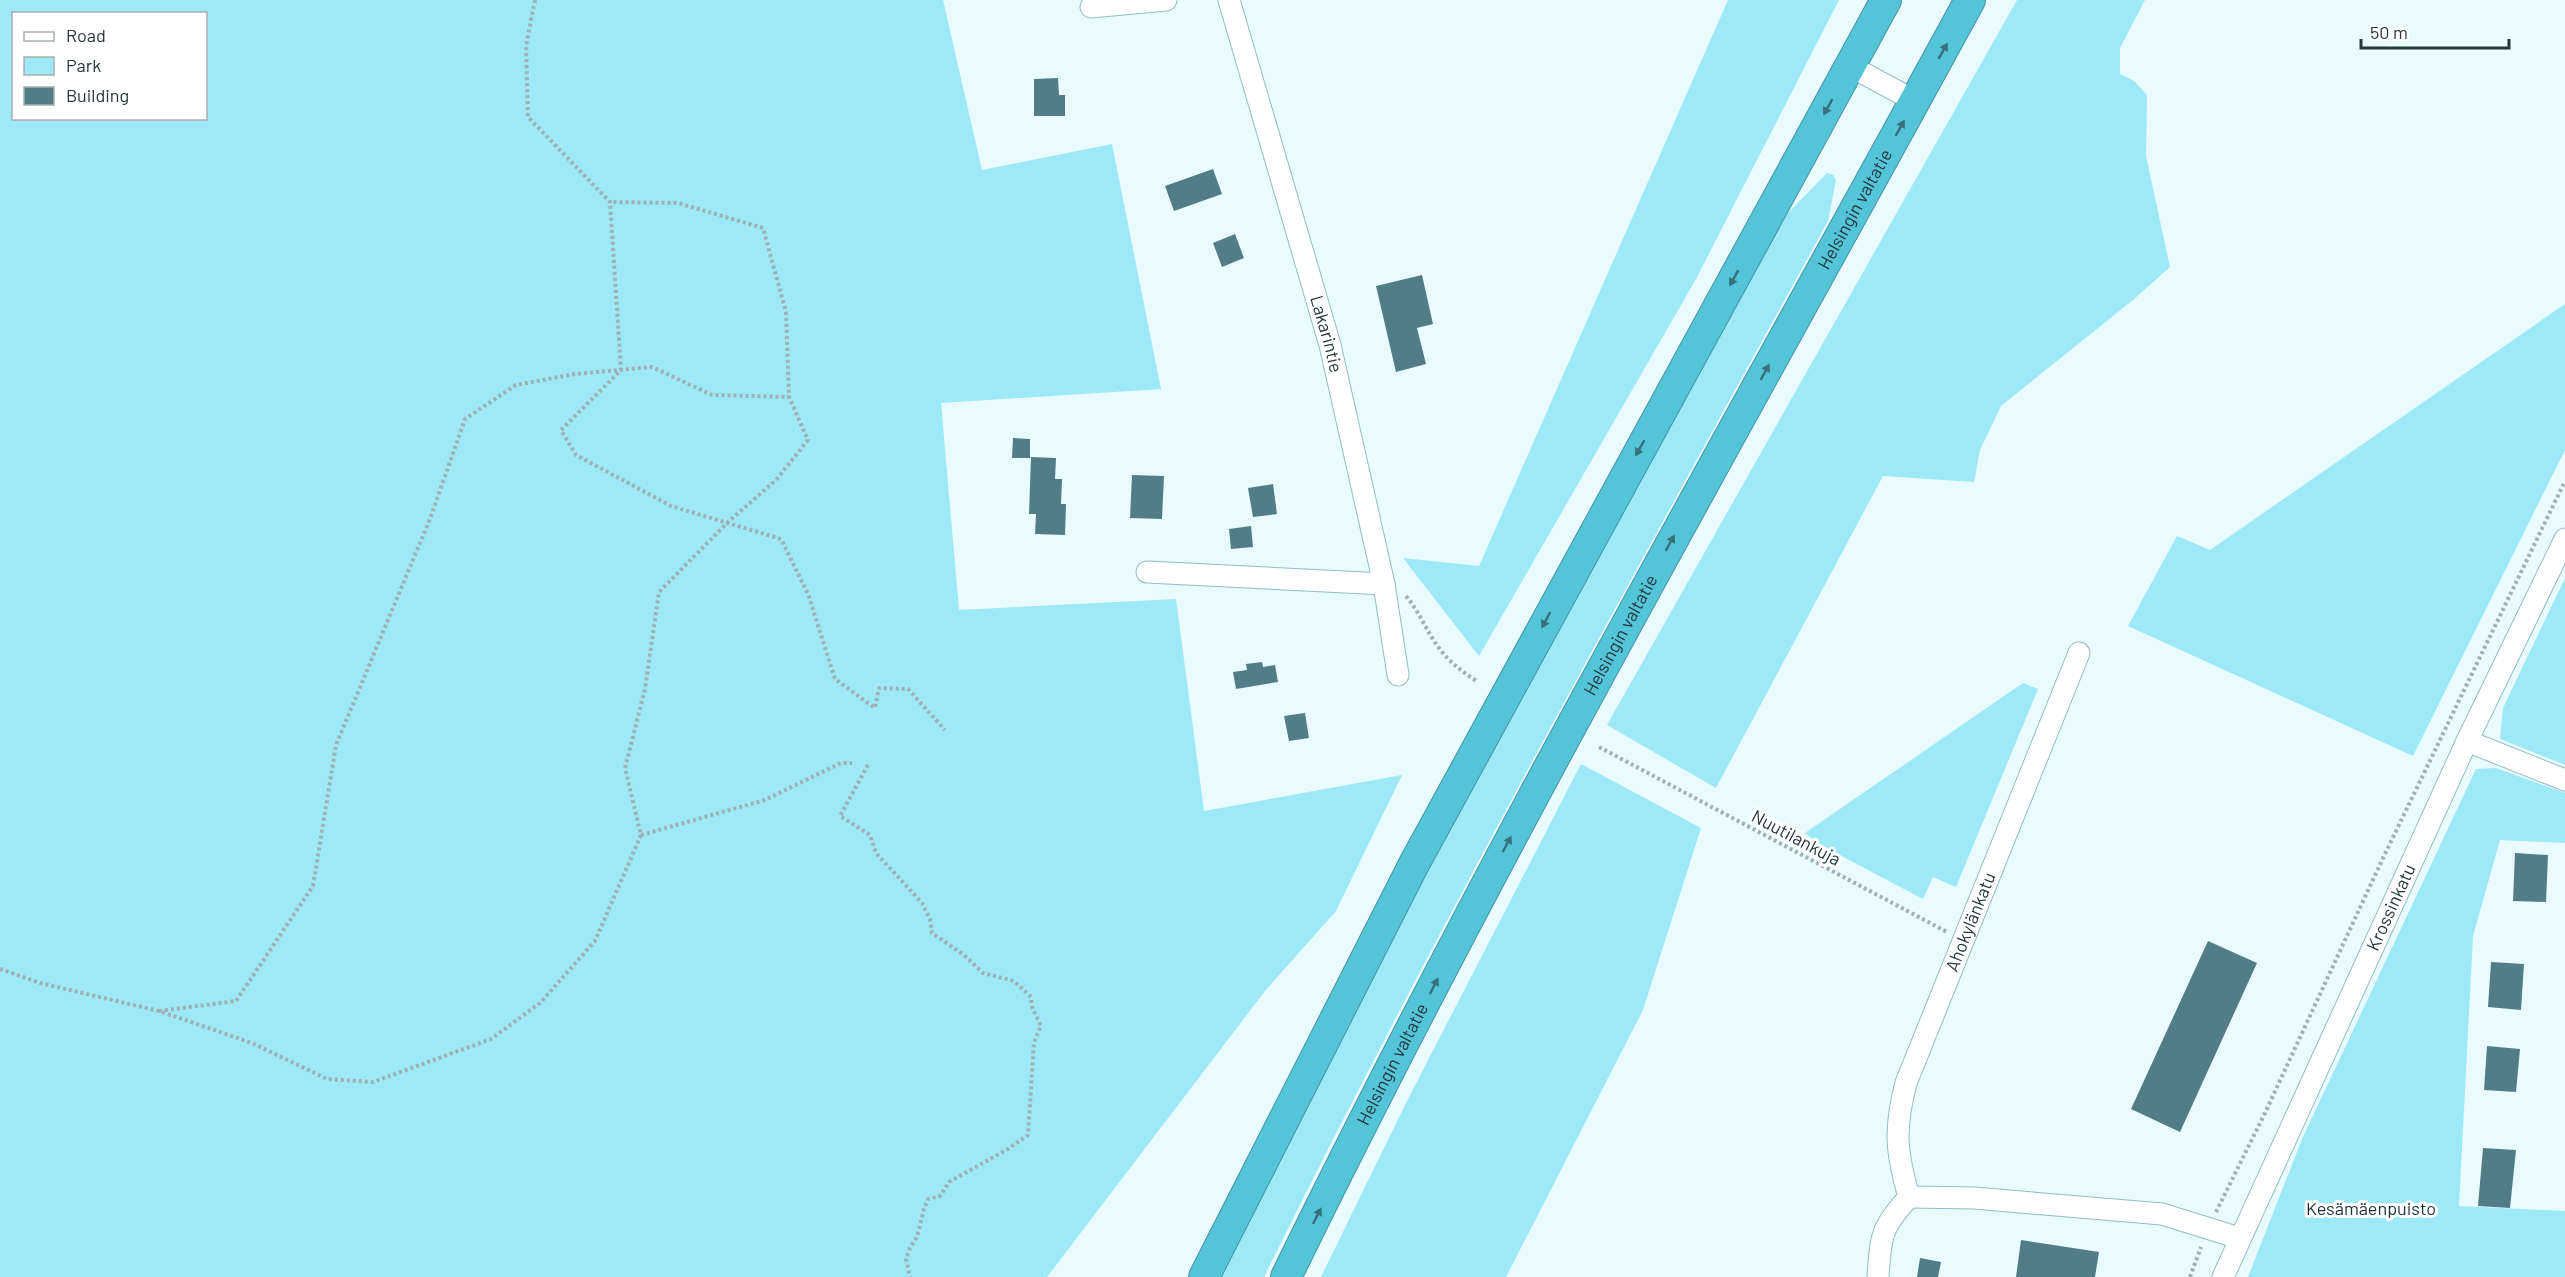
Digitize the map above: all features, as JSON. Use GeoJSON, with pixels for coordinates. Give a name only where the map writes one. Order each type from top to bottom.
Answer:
{"type":"FeatureCollection","features":[{"type":"Feature","properties":{"kind":"highway"},"geometry":{"type":"LineString","coordinates":[[1204,1277],[1414,864],[1886,0]]}},
{"type":"Feature","properties":{"kind":"highway","name":"Helsingin valtatie"},"geometry":{"type":"LineString","coordinates":[[1286,1277],[1480,895],[1643,591],[1970,0]]}},
{"type":"Feature","properties":{"kind":"street"},"geometry":{"type":"LineString","coordinates":[[1091,7],[1166,0]]}},
{"type":"Feature","properties":{"kind":"street","name":"Lakarintie"},"geometry":{"type":"LineString","coordinates":[[1231,1],[1330,345],[1384,584],[1398,675]]}},
{"type":"Feature","properties":{"kind":"street"},"geometry":{"type":"LineString","coordinates":[[1850,66],[1915,101]]}},
{"type":"Feature","properties":{"kind":"street","name":"Krossinkatu"},"geometry":{"type":"LineString","coordinates":[[2223,1277],[2467,741],[2565,540]]}},
{"type":"Feature","properties":{"kind":"street"},"geometry":{"type":"LineString","coordinates":[[1147,573],[1384,584]]}},
{"type":"Feature","properties":{"kind":"street","name":"Ahokylänkatu"},"geometry":{"type":"LineString","coordinates":[[1909,1197],[1896,1147],[1898,1112],[1906,1083],[2079,653]]}},
{"type":"Feature","properties":{"kind":"street"},"geometry":{"type":"LineString","coordinates":[[2467,741],[2565,780]]}},
{"type":"Feature","properties":{"kind":"street"},"geometry":{"type":"LineString","coordinates":[[1878,1277],[1881,1236],[1889,1219],[1909,1197],[1974,1198],[2162,1214],[2210,1215],[2239,1238]]}},
{"type":"Feature","properties":{"kind":"path"},"geometry":{"type":"LineString","coordinates":[[535,0],[526,46],[528,117],[610,202],[621,370],[561,430],[576,455],[671,506],[781,539],[808,594],[835,679],[875,708],[879,688],[908,688],[945,730]]}},
{"type":"Feature","properties":{"kind":"path"},"geometry":{"type":"LineString","coordinates":[[0,969],[40,983],[159,1011],[252,1043],[327,1078],[373,1082],[491,1039],[540,1003],[595,941],[641,835],[625,768],[645,689],[659,592],[728,522],[776,480],[808,440],[789,397],[786,312],[763,228],[678,203],[610,202]]}},
{"type":"Feature","properties":{"kind":"path"},"geometry":{"type":"LineString","coordinates":[[159,1011],[237,1001],[313,886],[336,746],[430,519],[465,419],[516,385],[575,374],[652,367],[712,395],[789,397]]}},
{"type":"Feature","properties":{"kind":"path"},"geometry":{"type":"LineString","coordinates":[[2190,1277],[2210,1215],[2265,1113],[2383,858],[2565,480]]}},
{"type":"Feature","properties":{"kind":"path"},"geometry":{"type":"LineString","coordinates":[[1384,584],[1401,590],[1417,609],[1438,648],[1454,666],[1478,681]]}},
{"type":"Feature","properties":{"kind":"path","name":"Nuutilankuja"},"geometry":{"type":"LineString","coordinates":[[1599,747],[1963,941]]}},
{"type":"Feature","properties":{"kind":"path"},"geometry":{"type":"LineString","coordinates":[[641,835],[765,800],[841,763],[852,763]]}},
{"type":"Feature","properties":{"kind":"path"},"geometry":{"type":"LineString","coordinates":[[868,765],[840,816],[870,835],[876,853],[922,903],[930,918],[932,933],[964,955],[983,973],[1014,981],[1031,997],[1032,1007],[1041,1026],[1034,1042],[1028,1135],[1008,1149],[949,1182],[940,1196],[928,1199],[917,1237],[909,1248],[906,1259],[910,1277]]}},
{"type":"Feature","properties":{"kind":"green space"},"geometry":{"type":"Polygon","coordinates":[[[0,0],[943,0],[982,170],[1112,144],[1161,389],[941,403],[959,610],[1176,599],[1204,811],[1402,775],[1336,911],[1265,991],[1047,1277],[0,1277],[0,0]]]}},
{"type":"Feature","properties":{"kind":"green space"},"geometry":{"type":"Polygon","coordinates":[[[1728,0],[1839,0],[1696,279],[1479,656],[1403,558],[1479,566],[1728,0]]]}},
{"type":"Feature","properties":{"kind":"green space"},"geometry":{"type":"Polygon","coordinates":[[[2017,0],[2145,0],[2120,48],[2120,74],[2134,81],[2147,95],[2146,156],[2170,267],[2133,300],[2001,406],[1980,450],[1974,482],[1883,476],[1716,788],[1607,725],[2017,0]]]}},
{"type":"Feature","properties":{"kind":"green space"},"geometry":{"type":"Polygon","coordinates":[[[1827,173],[1833,175],[1836,180],[1828,221],[1470,878],[1331,1143],[1264,1277],[1219,1277],[1374,972],[1530,679],[1787,214],[1827,173]]]}},
{"type":"Feature","properties":{"kind":"green space"},"geometry":{"type":"Polygon","coordinates":[[[2565,304],[2565,450],[2413,756],[2128,626],[2177,536],[2210,550],[2565,304]]]}},
{"type":"Feature","properties":{"kind":"green space"},"geometry":{"type":"Polygon","coordinates":[[[2565,578],[2565,765],[2500,739],[2503,708],[2565,578]]]}},
{"type":"Feature","properties":{"kind":"green space"},"geometry":{"type":"Polygon","coordinates":[[[2023,683],[2038,689],[1956,887],[1933,877],[1923,899],[1817,843],[1805,833],[2023,683]]]}},
{"type":"Feature","properties":{"kind":"green space"},"geometry":{"type":"Polygon","coordinates":[[[1581,764],[1701,828],[1643,1010],[1506,1277],[1321,1277],[1408,1099],[1581,764]]]}},
{"type":"Feature","properties":{"kind":"green space","name":"Kesämäenpuisto"},"geometry":{"type":"Polygon","coordinates":[[[2496,768],[2565,793],[2565,843],[2500,840],[2473,936],[2459,1206],[2565,1211],[2565,1277],[2248,1277],[2302,1139],[2476,769],[2496,768]]]}},
{"type":"Feature","properties":{"kind":"building"},"geometry":{"type":"Polygon","coordinates":[[[1058,78],[1059,95],[1065,95],[1065,116],[1034,116],[1034,79],[1058,78]]]}},
{"type":"Feature","properties":{"kind":"building"},"geometry":{"type":"Polygon","coordinates":[[[1213,169],[1222,194],[1174,211],[1165,186],[1213,169]]]}},
{"type":"Feature","properties":{"kind":"building"},"geometry":{"type":"Polygon","coordinates":[[[1235,234],[1244,258],[1222,267],[1213,243],[1235,234]]]}},
{"type":"Feature","properties":{"kind":"building"},"geometry":{"type":"Polygon","coordinates":[[[1422,275],[1433,324],[1417,328],[1426,364],[1396,372],[1376,286],[1422,275]]]}},
{"type":"Feature","properties":{"kind":"building"},"geometry":{"type":"Polygon","coordinates":[[[1013,438],[1030,439],[1030,458],[1012,458],[1013,438]]]}},
{"type":"Feature","properties":{"kind":"building"},"geometry":{"type":"Polygon","coordinates":[[[1031,457],[1056,458],[1055,479],[1062,479],[1061,504],[1066,504],[1065,535],[1035,534],[1036,514],[1029,514],[1031,457]]]}},
{"type":"Feature","properties":{"kind":"building"},"geometry":{"type":"Polygon","coordinates":[[[1132,475],[1164,476],[1162,519],[1130,518],[1132,475]]]}},
{"type":"Feature","properties":{"kind":"building"},"geometry":{"type":"Polygon","coordinates":[[[1273,484],[1277,514],[1253,517],[1248,488],[1273,484]]]}},
{"type":"Feature","properties":{"kind":"building"},"geometry":{"type":"Polygon","coordinates":[[[1251,526],[1253,547],[1231,549],[1229,529],[1251,526]]]}},
{"type":"Feature","properties":{"kind":"building"},"geometry":{"type":"Polygon","coordinates":[[[1262,662],[1263,667],[1275,665],[1278,682],[1236,689],[1233,672],[1247,670],[1246,664],[1262,662]]]}},
{"type":"Feature","properties":{"kind":"building"},"geometry":{"type":"Polygon","coordinates":[[[1305,713],[1309,738],[1289,741],[1284,716],[1305,713]]]}},
{"type":"Feature","properties":{"kind":"building"},"geometry":{"type":"Polygon","coordinates":[[[2515,853],[2548,855],[2546,902],[2513,901],[2515,853]]]}},
{"type":"Feature","properties":{"kind":"building"},"geometry":{"type":"Polygon","coordinates":[[[2208,941],[2257,963],[2180,1132],[2131,1109],[2208,941]]]}},
{"type":"Feature","properties":{"kind":"building"},"geometry":{"type":"Polygon","coordinates":[[[2491,962],[2524,964],[2521,1010],[2488,1007],[2491,962]]]}},
{"type":"Feature","properties":{"kind":"building"},"geometry":{"type":"Polygon","coordinates":[[[2487,1046],[2520,1049],[2516,1092],[2484,1090],[2487,1046]]]}},
{"type":"Feature","properties":{"kind":"building"},"geometry":{"type":"Polygon","coordinates":[[[2483,1148],[2516,1150],[2510,1208],[2478,1206],[2483,1148]]]}},
{"type":"Feature","properties":{"kind":"building"},"geometry":{"type":"Polygon","coordinates":[[[2021,1240],[2099,1252],[2095,1277],[2016,1277],[2021,1240]]]}},
{"type":"Feature","properties":{"kind":"building"},"geometry":{"type":"Polygon","coordinates":[[[1920,1258],[1941,1262],[1938,1277],[1917,1277],[1920,1258]]]}}]}
